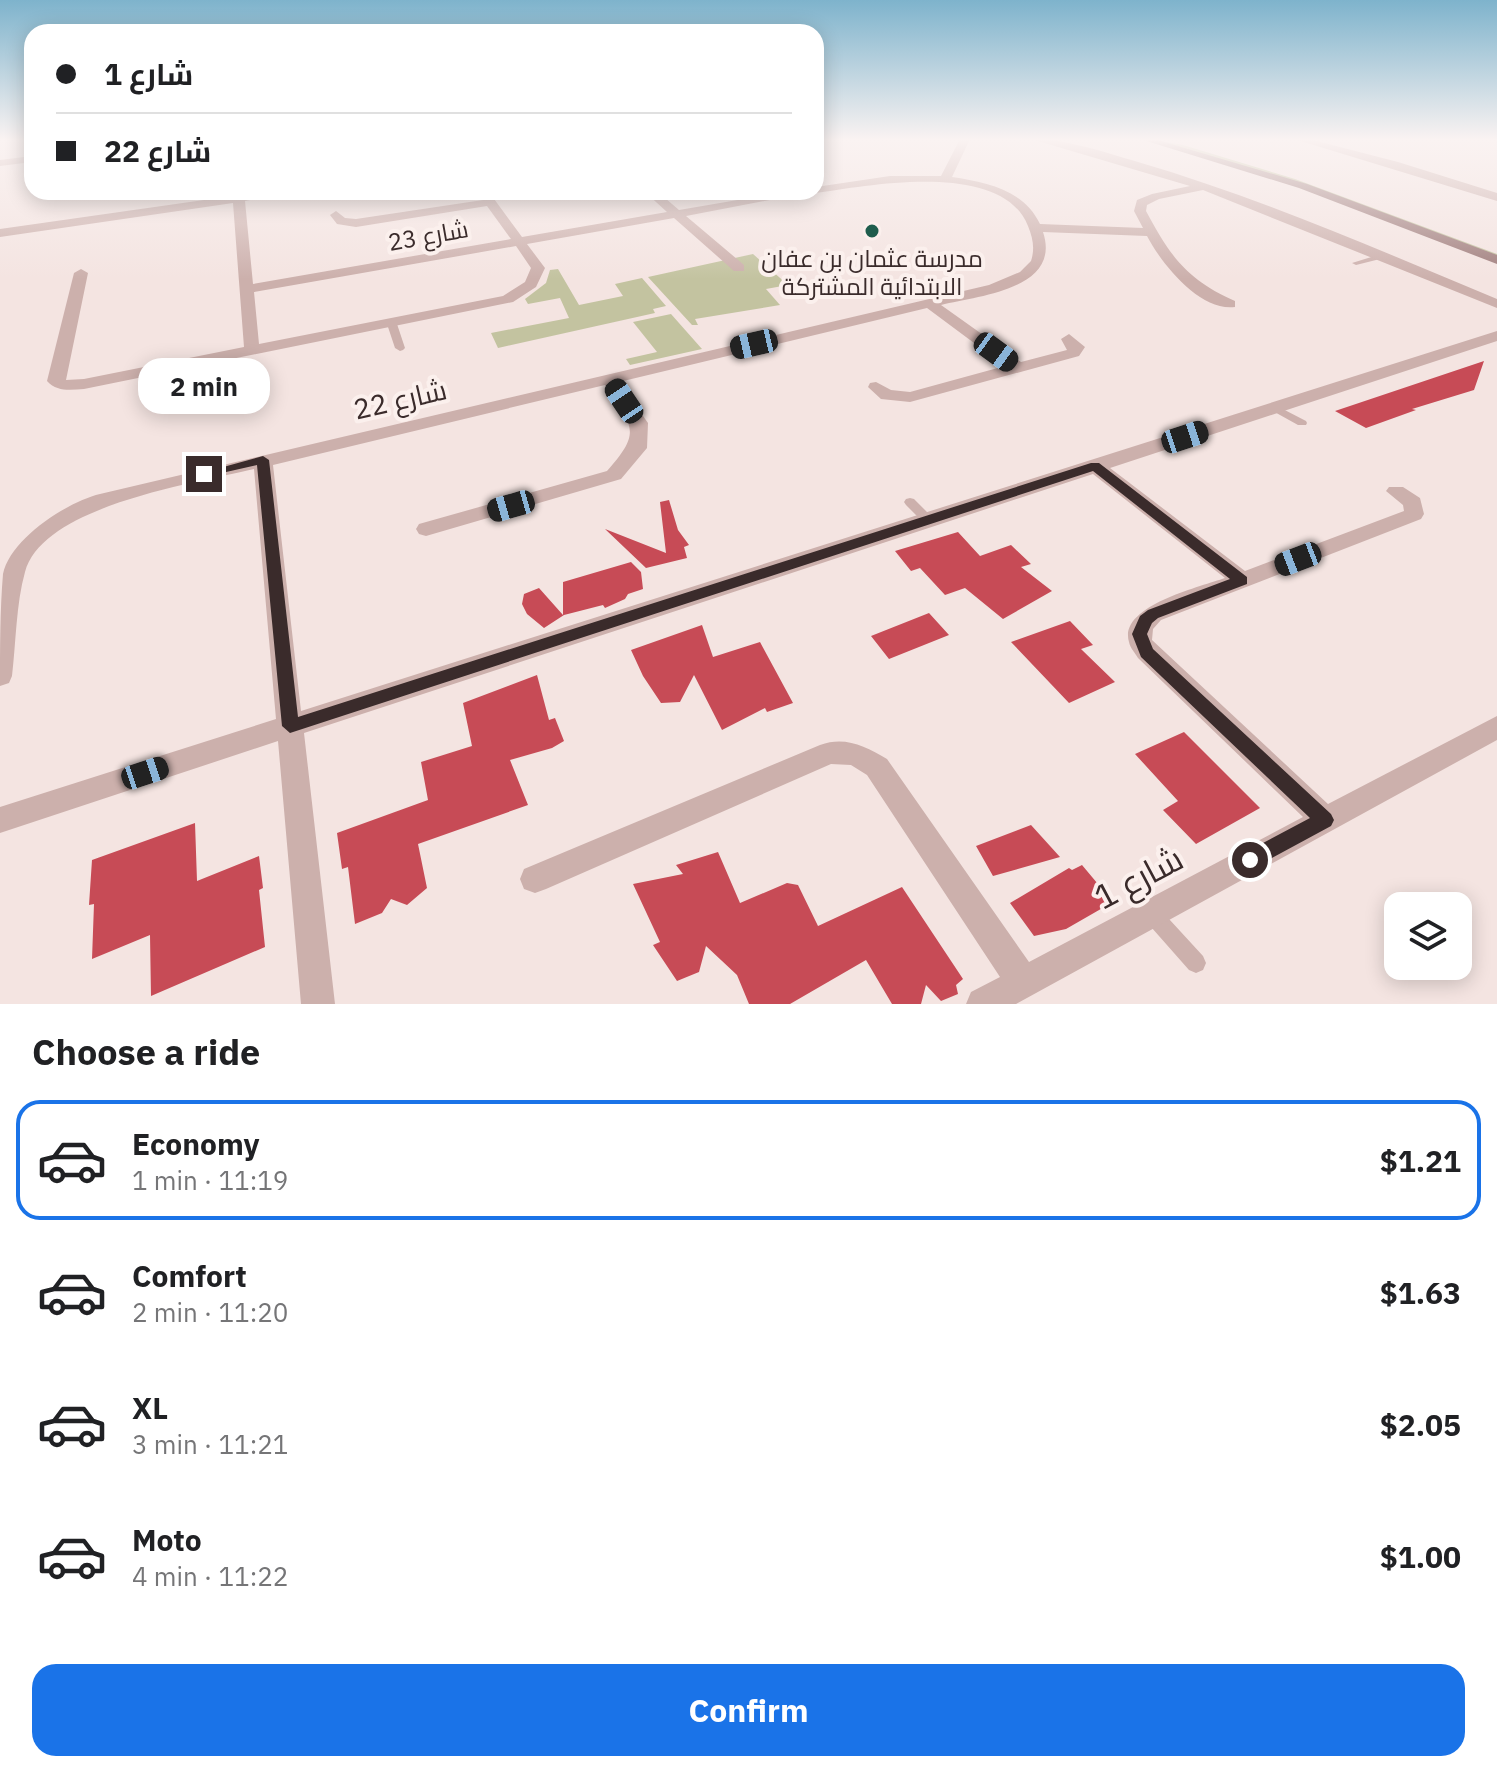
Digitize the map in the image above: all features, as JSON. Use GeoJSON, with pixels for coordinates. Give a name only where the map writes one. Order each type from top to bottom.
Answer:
{"type":"FeatureCollection","features":[{"type":"Feature","properties":{"kind":"main road"},"geometry":{"type":"LineString","coordinates":[[1302,186],[1497,260]]}},
{"type":"Feature","properties":{"kind":"main road"},"geometry":{"type":"LineString","coordinates":[[1329,186],[1497,248]]}},
{"type":"Feature","properties":{"kind":"street"},"geometry":{"type":"LineString","coordinates":[[929,303],[993,288],[1023,276],[1036,266],[1042,254],[1027,209],[1008,196],[980,186]]}},
{"type":"Feature","properties":{"kind":"street"},"geometry":{"type":"LineString","coordinates":[[1202,186],[1497,304]]}},
{"type":"Feature","properties":{"kind":"street"},"geometry":{"type":"LineString","coordinates":[[1462,186],[1497,197]]}},
{"type":"Feature","properties":{"kind":"street"},"geometry":{"type":"LineString","coordinates":[[1206,187],[1156,196],[1141,203],[1140,211],[1180,277],[1205,294],[1230,304]]}},
{"type":"Feature","properties":{"kind":"street"},"geometry":{"type":"LineString","coordinates":[[0,233],[207,200]]}},
{"type":"Feature","properties":{"kind":"street"},"geometry":{"type":"LineString","coordinates":[[238,200],[252,351]]}},
{"type":"Feature","properties":{"kind":"street"},"geometry":{"type":"LineString","coordinates":[[336,215],[345,222],[362,222],[472,200]]}},
{"type":"Feature","properties":{"kind":"street"},"geometry":{"type":"LineString","coordinates":[[81,273],[55,381],[58,383],[84,384],[497,303],[525,290],[536,279],[538,268],[489,200]]}},
{"type":"Feature","properties":{"kind":"street"},"geometry":{"type":"LineString","coordinates":[[661,200],[739,268]]}},
{"type":"Feature","properties":{"kind":"street","name":"شارع 23"},"geometry":{"type":"LineString","coordinates":[[247,289],[756,200]]}},
{"type":"Feature","properties":{"kind":"street"},"geometry":{"type":"LineString","coordinates":[[1035,228],[1151,232]]}},
{"type":"Feature","properties":{"kind":"street"},"geometry":{"type":"LineString","coordinates":[[929,303],[1018,368]]}},
{"type":"Feature","properties":{"kind":"street","name":"شارع 22"},"geometry":{"type":"LineString","coordinates":[[0,676],[14,570],[41,535],[77,511],[116,494],[929,303]]}},
{"type":"Feature","properties":{"kind":"street"},"geometry":{"type":"LineString","coordinates":[[0,820],[1497,336]]}},
{"type":"Feature","properties":{"kind":"street"},"geometry":{"type":"LineString","coordinates":[[876,387],[887,395],[910,397],[1073,353],[1077,347],[1069,339]]}},
{"type":"Feature","properties":{"kind":"street"},"geometry":{"type":"LineString","coordinates":[[426,529],[597,482],[625,467],[638,448],[641,431],[639,423],[608,378]]}},
{"type":"Feature","properties":{"kind":"street"},"geometry":{"type":"LineString","coordinates":[[263,460],[318,1004]]}},
{"type":"Feature","properties":{"kind":"street"},"geometry":{"type":"LineString","coordinates":[[1095,466],[1242,580]]}},
{"type":"Feature","properties":{"kind":"street"},"geometry":{"type":"LineString","coordinates":[[1325,820],[1147,652],[1140,641],[1141,627],[1153,614],[1414,514],[1413,502],[1396,491]]}},
{"type":"Feature","properties":{"kind":"street","name":"شارع 1"},"geometry":{"type":"LineString","coordinates":[[983,1004],[1497,727]]}},
{"type":"Feature","properties":{"kind":"street"},"geometry":{"type":"LineString","coordinates":[[535,879],[829,753],[855,754],[877,767],[1023,982]]}},
{"type":"Feature","properties":{"kind":"lane"},"geometry":{"type":"LineString","coordinates":[[1356,263],[1381,256]]}},
{"type":"Feature","properties":{"kind":"lane"},"geometry":{"type":"LineString","coordinates":[[392,324],[400,348]]}},
{"type":"Feature","properties":{"kind":"lane"},"geometry":{"type":"LineString","coordinates":[[1275,408],[1302,423]]}},
{"type":"Feature","properties":{"kind":"lane"},"geometry":{"type":"LineString","coordinates":[[910,502],[928,520]]}},
{"type":"Feature","properties":{"kind":"lane"},"geometry":{"type":"LineString","coordinates":[[1151,913],[1196,963]]}},
{"type":"Feature","properties":{"kind":"green space"},"geometry":{"type":"Polygon","coordinates":[[[1304,186],[1313,186],[1497,254],[1497,260],[1304,186]]]}},
{"type":"Feature","properties":{"kind":"green space"},"geometry":{"type":"Polygon","coordinates":[[[753,254],[788,285],[766,289],[780,305],[695,319],[698,325],[692,325],[648,277],[753,254]]]}},
{"type":"Feature","properties":{"kind":"green space"},"geometry":{"type":"Polygon","coordinates":[[[558,269],[579,305],[623,296],[615,284],[642,278],[666,306],[653,309],[655,313],[498,348],[491,333],[569,318],[560,298],[528,304],[525,299],[546,283],[550,270],[558,269]]]}},
{"type":"Feature","properties":{"kind":"green space"},"geometry":{"type":"Polygon","coordinates":[[[671,314],[702,349],[630,365],[626,359],[657,352],[633,322],[671,314]]]}},
{"type":"Feature","properties":{"kind":"building"},"geometry":{"type":"Polygon","coordinates":[[[1484,361],[1474,390],[1412,409],[1416,410],[1366,428],[1335,411],[1484,361]]]}},
{"type":"Feature","properties":{"kind":"building"},"geometry":{"type":"Polygon","coordinates":[[[669,500],[678,530],[689,545],[684,547],[687,558],[646,568],[605,529],[666,553],[660,502],[669,500]]]}},
{"type":"Feature","properties":{"kind":"building"},"geometry":{"type":"Polygon","coordinates":[[[958,532],[980,556],[1011,545],[1031,564],[1021,567],[1052,591],[1003,619],[965,588],[945,595],[920,568],[911,571],[895,551],[958,532]]]}},
{"type":"Feature","properties":{"kind":"building"},"geometry":{"type":"Polygon","coordinates":[[[631,562],[641,572],[643,589],[605,608],[603,605],[564,615],[544,628],[527,614],[522,604],[524,594],[539,588],[563,615],[563,582],[631,562]]]}},
{"type":"Feature","properties":{"kind":"building"},"geometry":{"type":"Polygon","coordinates":[[[929,613],[949,635],[889,659],[871,636],[929,613]]]}},
{"type":"Feature","properties":{"kind":"building"},"geometry":{"type":"Polygon","coordinates":[[[1070,621],[1093,645],[1081,649],[1115,682],[1069,703],[1011,642],[1070,621]]]}},
{"type":"Feature","properties":{"kind":"building"},"geometry":{"type":"Polygon","coordinates":[[[702,625],[713,657],[760,642],[793,703],[767,712],[765,708],[722,730],[694,675],[680,702],[661,703],[631,650],[702,625]]]}},
{"type":"Feature","properties":{"kind":"building"},"geometry":{"type":"Polygon","coordinates":[[[537,675],[549,720],[555,718],[564,741],[552,748],[510,760],[528,805],[418,844],[427,888],[407,905],[391,899],[382,913],[355,924],[348,867],[342,869],[337,833],[428,800],[421,762],[472,746],[463,703],[537,675]]]}},
{"type":"Feature","properties":{"kind":"building"},"geometry":{"type":"Polygon","coordinates":[[[1184,732],[1260,808],[1196,844],[1163,810],[1178,801],[1135,754],[1184,732]]]}},
{"type":"Feature","properties":{"kind":"building"},"geometry":{"type":"Polygon","coordinates":[[[195,823],[197,881],[259,856],[265,947],[151,996],[150,935],[92,959],[94,904],[89,905],[92,860],[195,823]]]}},
{"type":"Feature","properties":{"kind":"building"},"geometry":{"type":"Polygon","coordinates":[[[1031,825],[1060,857],[993,876],[976,846],[1031,825]]]}},
{"type":"Feature","properties":{"kind":"building"},"geometry":{"type":"Polygon","coordinates":[[[718,852],[740,903],[787,883],[798,885],[818,926],[902,887],[963,979],[956,985],[958,994],[941,1001],[926,985],[921,1004],[892,1004],[866,960],[790,1004],[749,1004],[737,975],[706,946],[699,972],[677,981],[653,945],[660,942],[633,884],[683,874],[676,865],[718,852]]]}},
{"type":"Feature","properties":{"kind":"building"},"geometry":{"type":"Polygon","coordinates":[[[1082,865],[1113,902],[1066,929],[1034,936],[1010,903],[1069,868],[1072,870],[1082,865]]]}},
{"type":"Feature","properties":{"kind":"place","name":"مدرسة عثمان بن عفان الابتدائية المشتركة"},"geometry":{"type":"Point","coordinates":[872,231]}},
{"type":"Feature","properties":{"kind":"route"},"geometry":{"type":"LineString","coordinates":[[204,474],[263,460],[290,726],[1095,466],[1242,580],[1153,614],[1141,627],[1140,641],[1147,652],[1325,820],[1250,860]]}}]}
